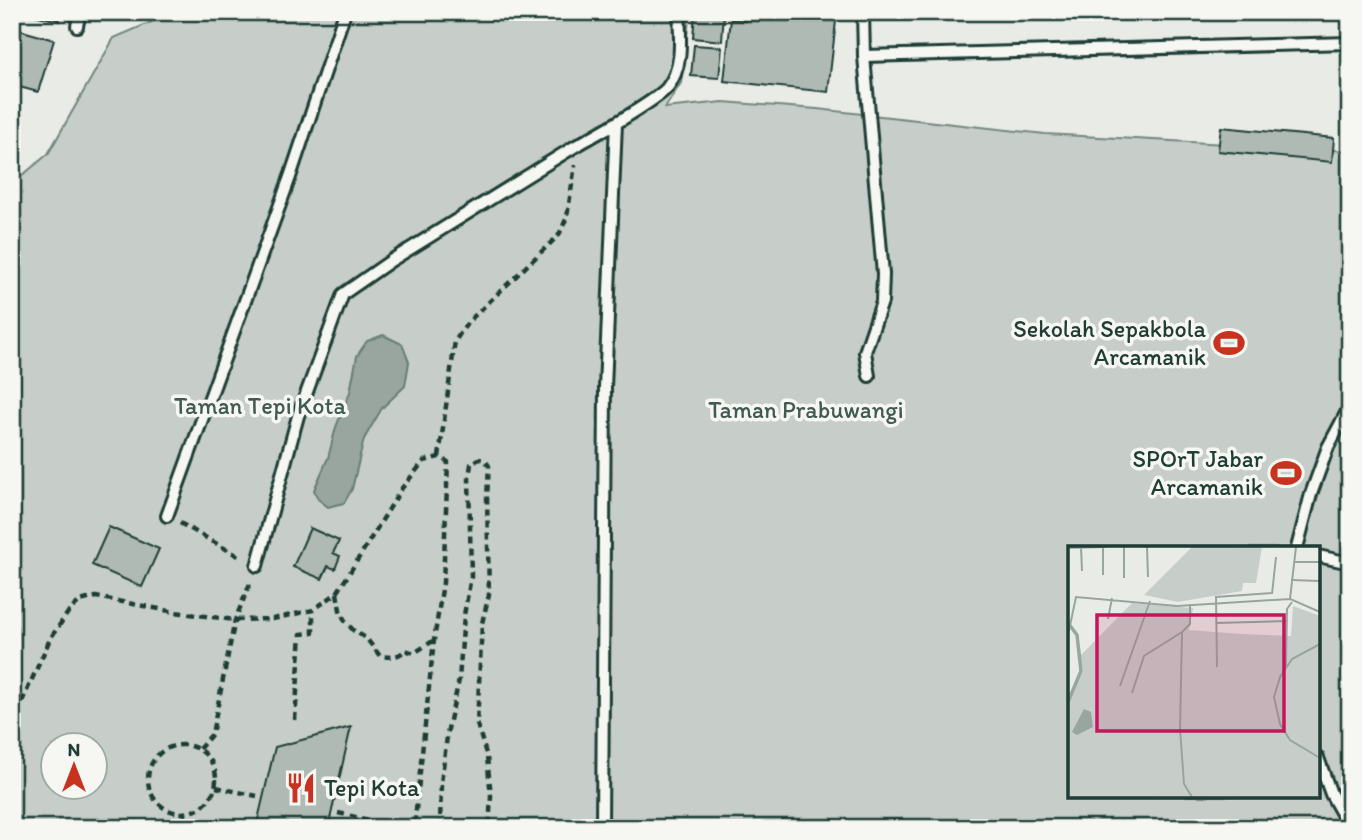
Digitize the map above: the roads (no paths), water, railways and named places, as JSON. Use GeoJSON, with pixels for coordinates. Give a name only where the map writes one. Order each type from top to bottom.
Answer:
{"type":"FeatureCollection","features":[{"type":"Feature","properties":{"kind":"lane"},"geometry":{"type":"LineString","coordinates":[[77,26],[80,12]]}},
{"type":"Feature","properties":{"kind":"lane"},"geometry":{"type":"LineString","coordinates":[[167,516],[290,177],[345,12]]}},
{"type":"Feature","properties":{"kind":"lane"},"geometry":{"type":"LineString","coordinates":[[257,566],[298,416],[343,294],[392,260],[574,146],[616,123],[667,88],[681,50],[679,12]]}},
{"type":"Feature","properties":{"kind":"lane"},"geometry":{"type":"LineString","coordinates":[[863,12],[864,56],[883,274],[882,303],[865,352],[869,376]]}},
{"type":"Feature","properties":{"kind":"lane"},"geometry":{"type":"LineString","coordinates":[[864,56],[1350,43]]}},
{"type":"Feature","properties":{"kind":"lane"},"geometry":{"type":"LineString","coordinates":[[602,828],[605,388],[616,123]]}},
{"type":"Feature","properties":{"kind":"lane"},"geometry":{"type":"LineString","coordinates":[[1298,546],[1311,494],[1328,447],[1350,406]]}},
{"type":"Feature","properties":{"kind":"lane"},"geometry":{"type":"LineString","coordinates":[[1320,556],[1350,564]]}},
{"type":"Feature","properties":{"kind":"lane"},"geometry":{"type":"LineString","coordinates":[[1320,764],[1331,794],[1350,828]]}},
{"type":"Feature","properties":{"kind":"place","name":"Sekolah Sepakbola Arcamanik"},"geometry":{"type":"Point","coordinates":[1229,343]}},
{"type":"Feature","properties":{"kind":"place","name":"SPOrT Jabar Arcamanik"},"geometry":{"type":"Point","coordinates":[1286,473]}},
{"type":"Feature","properties":{"kind":"place","name":"Tepi Kota"},"geometry":{"type":"Point","coordinates":[301,788]}},
{"type":"Feature","properties":{"kind":"park label","name":"Taman Tepi Kota"},"geometry":{"type":"Point","coordinates":[260,406]}},
{"type":"Feature","properties":{"kind":"park label","name":"Taman Prabuwangi"},"geometry":{"type":"Point","coordinates":[806,410]}}]}
